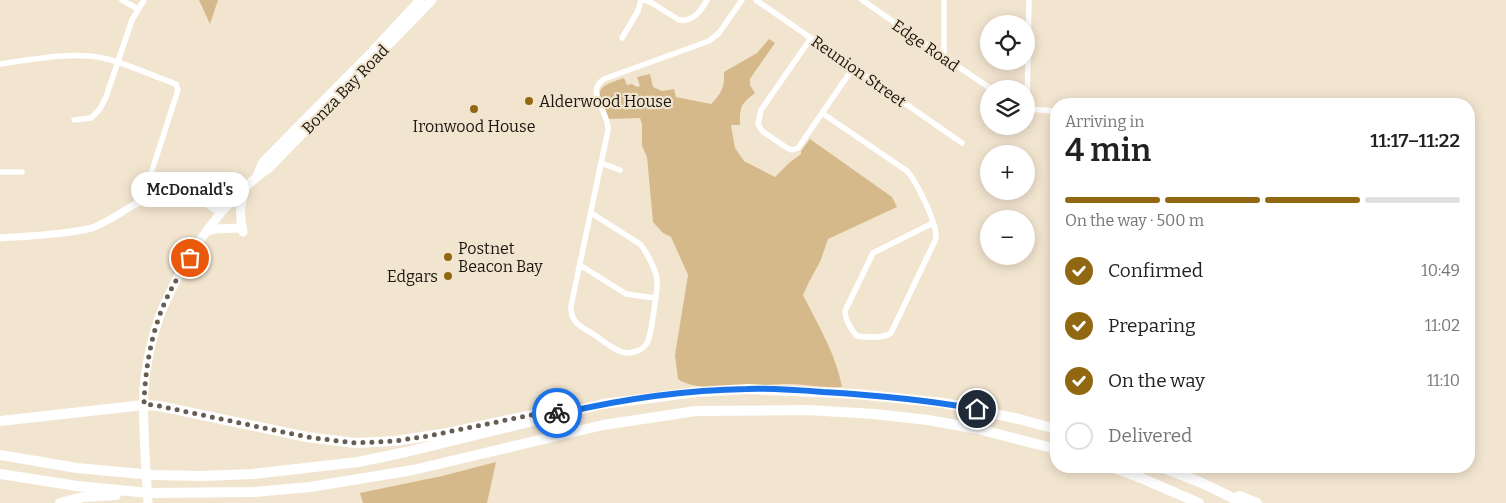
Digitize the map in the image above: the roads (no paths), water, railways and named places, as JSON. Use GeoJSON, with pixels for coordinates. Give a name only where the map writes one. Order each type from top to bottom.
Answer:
{"type":"FeatureCollection","features":[{"type":"Feature","properties":{"kind":"highway"},"geometry":{"type":"LineString","coordinates":[[0,455],[77,468],[153,475],[253,474],[368,460],[461,440],[603,404],[697,392],[748,389],[857,394],[944,403],[1050,427]]}},
{"type":"Feature","properties":{"kind":"highway"},"geometry":{"type":"LineString","coordinates":[[0,421],[144,404],[307,437],[355,443],[395,441],[447,433],[536,414],[549,412],[563,413]]}},
{"type":"Feature","properties":{"kind":"highway"},"geometry":{"type":"LineString","coordinates":[[60,503],[94,496],[264,491],[310,487],[413,470],[603,425],[696,411],[799,410],[874,414],[978,428],[1050,447]]}},
{"type":"Feature","properties":{"kind":"highway"},"geometry":{"type":"LineString","coordinates":[[1128,473],[1199,503]]}},
{"type":"Feature","properties":{"kind":"highway"},"geometry":{"type":"LineString","coordinates":[[1176,473],[1244,503]]}},
{"type":"Feature","properties":{"kind":"highway"},"geometry":{"type":"LineString","coordinates":[[0,474],[77,486],[148,493],[192,493]]}},
{"type":"Feature","properties":{"kind":"highway"},"geometry":{"type":"LineString","coordinates":[[1141,478],[1187,503]]}},
{"type":"Feature","properties":{"kind":"highway"},"geometry":{"type":"LineString","coordinates":[[1202,484],[1257,503]]}},
{"type":"Feature","properties":{"kind":"main road","name":"Bonza Bay Road"},"geometry":{"type":"LineString","coordinates":[[257,176],[263,162],[366,58],[420,0]]}},
{"type":"Feature","properties":{"kind":"main road","name":"Bonza Bay Road"},"geometry":{"type":"LineString","coordinates":[[148,503],[144,388],[150,351],[160,314],[176,282],[197,246],[221,213],[257,176],[270,168],[432,0]]}},
{"type":"Feature","properties":{"kind":"main road"},"geometry":{"type":"LineString","coordinates":[[208,231],[215,229],[241,230],[240,209],[245,189]]}},
{"type":"Feature","properties":{"kind":"street"},"geometry":{"type":"LineString","coordinates":[[122,0],[138,9]]}},
{"type":"Feature","properties":{"kind":"street"},"geometry":{"type":"LineString","coordinates":[[74,120],[91,118],[100,110],[132,20],[144,0]]}},
{"type":"Feature","properties":{"kind":"street"},"geometry":{"type":"LineString","coordinates":[[622,38],[638,11],[642,0],[652,3],[683,21],[699,13],[708,0]]}},
{"type":"Feature","properties":{"kind":"street"},"geometry":{"type":"LineString","coordinates":[[590,213],[644,248],[656,276],[655,298],[646,344],[634,352],[620,351],[580,326],[572,318],[571,306],[590,213],[602,163],[608,124],[597,97],[596,88],[604,78],[709,41],[719,33],[742,0]]}},
{"type":"Feature","properties":{"kind":"street","name":"Reunion Street"},"geometry":{"type":"LineString","coordinates":[[756,0],[962,143]]}},
{"type":"Feature","properties":{"kind":"street","name":"Edge Road"},"geometry":{"type":"LineString","coordinates":[[862,0],[980,82]]}},
{"type":"Feature","properties":{"kind":"street"},"geometry":{"type":"LineString","coordinates":[[944,0],[944,57]]}},
{"type":"Feature","properties":{"kind":"street"},"geometry":{"type":"LineString","coordinates":[[1027,80],[1029,0]]}},
{"type":"Feature","properties":{"kind":"street"},"geometry":{"type":"LineString","coordinates":[[811,38],[763,106],[758,117],[758,124],[762,131],[786,148],[794,150],[799,147],[853,68]]}},
{"type":"Feature","properties":{"kind":"street"},"geometry":{"type":"LineString","coordinates":[[0,64],[61,56],[93,57],[118,63],[176,84],[178,90],[147,186],[148,198]]}},
{"type":"Feature","properties":{"kind":"street"},"geometry":{"type":"LineString","coordinates":[[1035,110],[1050,111]]}},
{"type":"Feature","properties":{"kind":"street"},"geometry":{"type":"LineString","coordinates":[[822,113],[907,171],[916,184],[933,223],[936,234],[891,333],[885,336],[857,336],[845,315],[845,311],[873,253],[933,223]]}},
{"type":"Feature","properties":{"kind":"street"},"geometry":{"type":"LineString","coordinates":[[602,163],[620,170]]}},
{"type":"Feature","properties":{"kind":"street"},"geometry":{"type":"LineString","coordinates":[[0,172],[22,172]]}},
{"type":"Feature","properties":{"kind":"street"},"geometry":{"type":"LineString","coordinates":[[0,238],[74,231],[94,227],[148,198],[160,194],[188,195],[198,198],[221,213]]}},
{"type":"Feature","properties":{"kind":"street"},"geometry":{"type":"LineString","coordinates":[[580,265],[626,294],[655,298]]}},
{"type":"Feature","properties":{"kind":"place","name":"Alderwood House"},"geometry":{"type":"Point","coordinates":[529,101]}},
{"type":"Feature","properties":{"kind":"place","name":"Ironwood House"},"geometry":{"type":"Point","coordinates":[474,109]}},
{"type":"Feature","properties":{"kind":"place","name":"Postnet Beacon Bay"},"geometry":{"type":"Point","coordinates":[448,257]}},
{"type":"Feature","properties":{"kind":"place","name":"McDonald's"},"geometry":{"type":"Point","coordinates":[190,258]}},
{"type":"Feature","properties":{"kind":"place","name":"Edgars"},"geometry":{"type":"Point","coordinates":[448,276]}}]}
